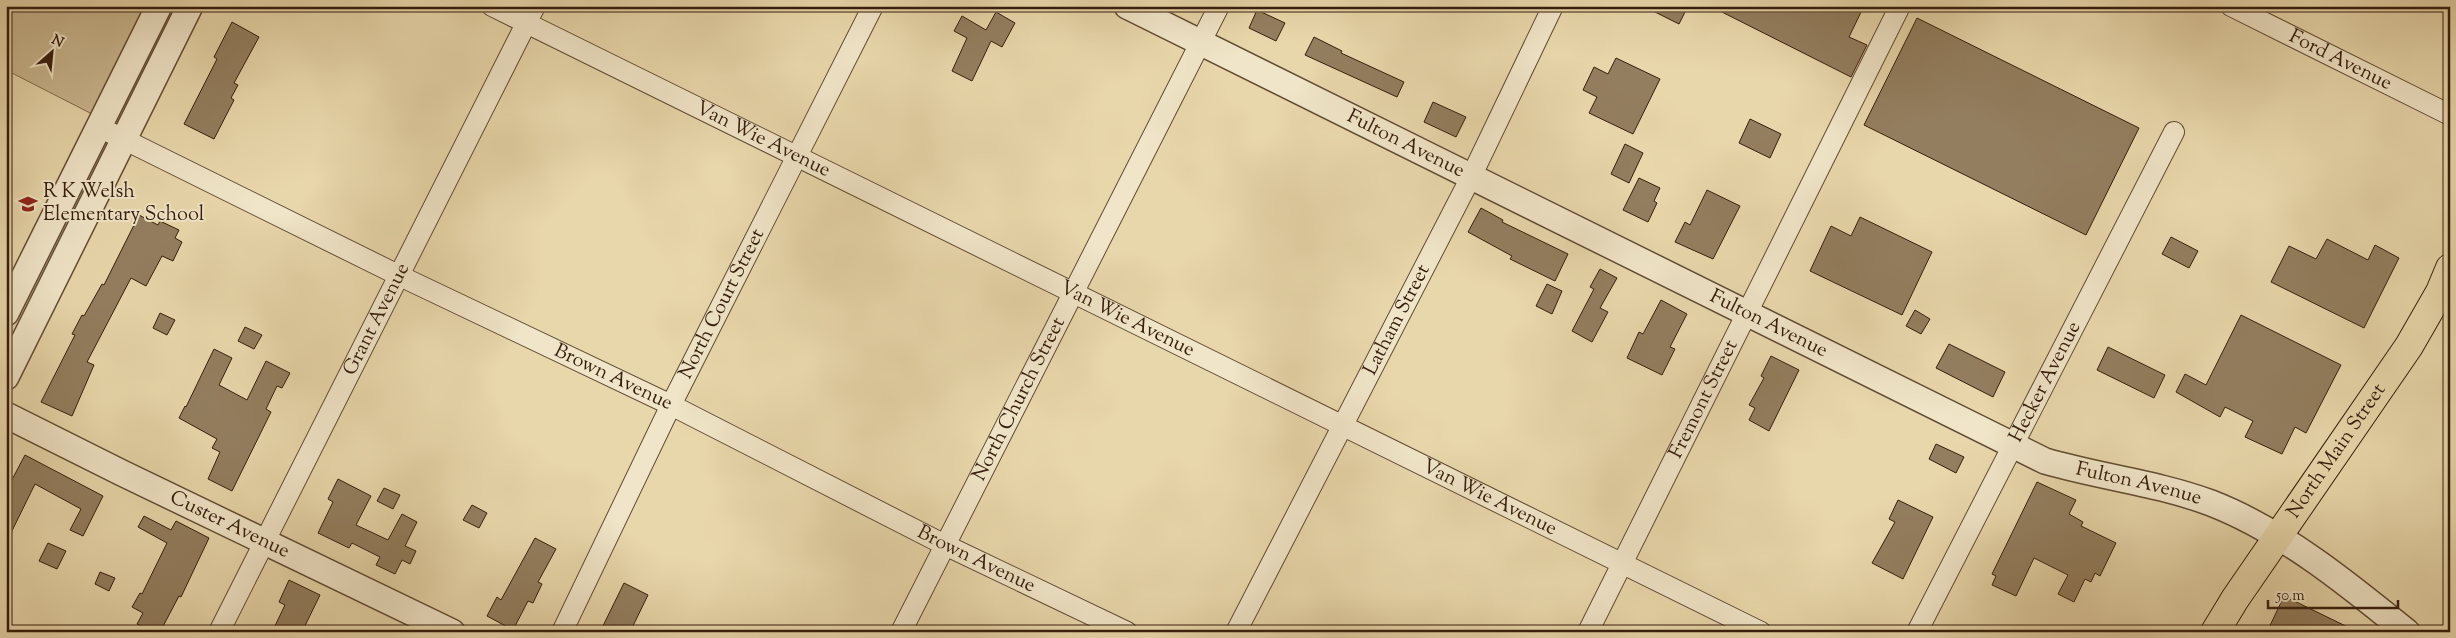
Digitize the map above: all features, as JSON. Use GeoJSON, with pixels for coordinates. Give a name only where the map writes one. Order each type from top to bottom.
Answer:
{"type":"FeatureCollection","features":[{"type":"Feature","properties":{"kind":"main road","name":"North Main Street"},"geometry":{"type":"LineString","coordinates":[[2215,632],[2235,599],[2409,346],[2440,292],[2450,268]]}},
{"type":"Feature","properties":{"kind":"street"},"geometry":{"type":"LineString","coordinates":[[6,312],[159,6]]}},
{"type":"Feature","properties":{"kind":"street"},"geometry":{"type":"LineString","coordinates":[[6,377],[190,6]]}},
{"type":"Feature","properties":{"kind":"street","name":"Van Wie Avenue"},"geometry":{"type":"LineString","coordinates":[[492,6],[531,15],[796,156],[1761,632]]}},
{"type":"Feature","properties":{"kind":"street","name":"North Court Street"},"geometry":{"type":"LineString","coordinates":[[562,632],[671,405],[873,6]]}},
{"type":"Feature","properties":{"kind":"street","name":"Fulton Avenue"},"geometry":{"type":"LineString","coordinates":[[1127,6],[2045,461],[2165,489],[2209,503],[2246,519],[2342,581],[2408,632]]}},
{"type":"Feature","properties":{"kind":"street","name":"North Church Street"},"geometry":{"type":"LineString","coordinates":[[900,632],[1219,6]]}},
{"type":"Feature","properties":{"kind":"street","name":"Latham Street"},"geometry":{"type":"LineString","coordinates":[[1236,632],[1471,177],[1553,6]]}},
{"type":"Feature","properties":{"kind":"street","name":"Fremont Street"},"geometry":{"type":"LineString","coordinates":[[1588,632],[1900,6]]}},
{"type":"Feature","properties":{"kind":"street","name":"Ford Avenue"},"geometry":{"type":"LineString","coordinates":[[2231,6],[2450,115]]}},
{"type":"Feature","properties":{"kind":"street","name":"Grant Avenue"},"geometry":{"type":"LineString","coordinates":[[219,632],[531,15]]}},
{"type":"Feature","properties":{"kind":"street","name":"Brown Avenue"},"geometry":{"type":"LineString","coordinates":[[99,126],[400,276],[671,405],[945,545],[1127,632]]}},
{"type":"Feature","properties":{"kind":"street","name":"Hecker Avenue"},"geometry":{"type":"LineString","coordinates":[[1917,632],[2174,132]]}},
{"type":"Feature","properties":{"kind":"street","name":"Custer Avenue"},"geometry":{"type":"LineString","coordinates":[[6,415],[452,632]]}},
{"type":"Feature","properties":{"kind":"shaded area"},"geometry":{"type":"Polygon","coordinates":[[[6,6],[148,6],[94,115],[6,70],[6,6]]]}},
{"type":"Feature","properties":{"kind":"building"},"geometry":{"type":"Polygon","coordinates":[[[1643,6],[1688,6],[1679,24],[1643,6]]]}},
{"type":"Feature","properties":{"kind":"building"},"geometry":{"type":"Polygon","coordinates":[[[1710,6],[1864,6],[1849,37],[1867,45],[1851,77],[1710,6]]]}},
{"type":"Feature","properties":{"kind":"building"},"geometry":{"type":"Polygon","coordinates":[[[1257,10],[1285,23],[1276,41],[1249,28],[1257,10]]]}},
{"type":"Feature","properties":{"kind":"building"},"geometry":{"type":"Polygon","coordinates":[[[996,12],[1015,23],[1002,47],[991,41],[972,81],[952,71],[967,38],[954,31],[962,16],[986,30],[996,12]]]}},
{"type":"Feature","properties":{"kind":"building"},"geometry":{"type":"Polygon","coordinates":[[[1917,18],[2139,128],[2086,235],[1864,125],[1917,18]]]}},
{"type":"Feature","properties":{"kind":"building"},"geometry":{"type":"Polygon","coordinates":[[[232,22],[259,37],[234,83],[238,85],[231,98],[234,100],[214,139],[184,124],[217,59],[214,57],[232,22]]]}},
{"type":"Feature","properties":{"kind":"building"},"geometry":{"type":"Polygon","coordinates":[[[1314,37],[1342,51],[1341,53],[1404,82],[1397,97],[1305,55],[1314,37]]]}},
{"type":"Feature","properties":{"kind":"building"},"geometry":{"type":"Polygon","coordinates":[[[1616,58],[1660,79],[1633,134],[1589,113],[1597,97],[1583,90],[1594,67],[1608,74],[1616,58]]]}},
{"type":"Feature","properties":{"kind":"building"},"geometry":{"type":"Polygon","coordinates":[[[1433,102],[1466,117],[1456,137],[1424,122],[1433,102]]]}},
{"type":"Feature","properties":{"kind":"building"},"geometry":{"type":"Polygon","coordinates":[[[1750,119],[1781,134],[1770,158],[1739,143],[1750,119]]]}},
{"type":"Feature","properties":{"kind":"building"},"geometry":{"type":"Polygon","coordinates":[[[1625,144],[1643,153],[1629,183],[1611,174],[1625,144]]]}},
{"type":"Feature","properties":{"kind":"building"},"geometry":{"type":"Polygon","coordinates":[[[1639,178],[1660,188],[1654,201],[1657,203],[1648,222],[1623,210],[1639,178]]]}},
{"type":"Feature","properties":{"kind":"building"},"geometry":{"type":"Polygon","coordinates":[[[1707,190],[1740,206],[1713,259],[1675,242],[1685,222],[1690,225],[1707,190]]]}},
{"type":"Feature","properties":{"kind":"building"},"geometry":{"type":"Polygon","coordinates":[[[1481,208],[1503,220],[1502,222],[1568,254],[1555,281],[1510,259],[1512,256],[1468,232],[1481,208]]]}},
{"type":"Feature","properties":{"kind":"building"},"geometry":{"type":"Polygon","coordinates":[[[139,215],[158,225],[160,221],[179,230],[175,238],[182,242],[173,261],[162,256],[146,286],[131,278],[87,362],[94,365],[72,416],[41,402],[75,335],[72,334],[102,284],[104,285],[139,215]]]}},
{"type":"Feature","properties":{"kind":"building"},"geometry":{"type":"Polygon","coordinates":[[[1860,217],[1932,252],[1902,315],[1810,271],[1831,226],[1851,236],[1860,217]]]}},
{"type":"Feature","properties":{"kind":"building"},"geometry":{"type":"Polygon","coordinates":[[[2171,237],[2198,251],[2189,268],[2162,254],[2171,237]]]}},
{"type":"Feature","properties":{"kind":"building"},"geometry":{"type":"Polygon","coordinates":[[[2327,239],[2368,260],[2375,245],[2399,258],[2364,328],[2271,282],[2289,246],[2316,259],[2327,239]]]}},
{"type":"Feature","properties":{"kind":"building"},"geometry":{"type":"Polygon","coordinates":[[[1600,269],[1617,278],[1600,308],[1608,312],[1592,342],[1572,331],[1594,289],[1590,287],[1600,269]]]}},
{"type":"Feature","properties":{"kind":"building"},"geometry":{"type":"Polygon","coordinates":[[[1547,284],[1562,291],[1552,314],[1536,306],[1547,284]]]}},
{"type":"Feature","properties":{"kind":"building"},"geometry":{"type":"Polygon","coordinates":[[[1661,300],[1687,314],[1670,347],[1675,349],[1662,375],[1627,358],[1639,332],[1643,334],[1661,300]]]}},
{"type":"Feature","properties":{"kind":"building"},"geometry":{"type":"Polygon","coordinates":[[[1915,310],[1930,319],[1921,334],[1906,326],[1915,310]]]}},
{"type":"Feature","properties":{"kind":"building"},"geometry":{"type":"Polygon","coordinates":[[[160,313],[175,320],[167,335],[153,328],[160,313]]]}},
{"type":"Feature","properties":{"kind":"building"},"geometry":{"type":"Polygon","coordinates":[[[2241,315],[2341,365],[2306,433],[2295,427],[2282,454],[2245,437],[2253,421],[2225,407],[2220,417],[2176,392],[2185,374],[2206,385],[2241,315]]]}},
{"type":"Feature","properties":{"kind":"building"},"geometry":{"type":"Polygon","coordinates":[[[245,327],[262,335],[254,349],[238,341],[245,327]]]}},
{"type":"Feature","properties":{"kind":"building"},"geometry":{"type":"Polygon","coordinates":[[[1949,344],[2005,372],[1993,397],[1936,368],[1949,344]]]}},
{"type":"Feature","properties":{"kind":"building"},"geometry":{"type":"Polygon","coordinates":[[[2108,347],[2165,375],[2154,398],[2097,370],[2108,347]]]}},
{"type":"Feature","properties":{"kind":"building"},"geometry":{"type":"Polygon","coordinates":[[[214,349],[232,358],[219,385],[247,400],[266,361],[290,373],[282,388],[277,386],[266,409],[271,412],[232,491],[208,479],[220,452],[212,448],[217,439],[179,418],[214,349]]]}},
{"type":"Feature","properties":{"kind":"building"},"geometry":{"type":"Polygon","coordinates":[[[1771,356],[1799,370],[1769,431],[1749,420],[1755,408],[1749,405],[1764,378],[1761,376],[1771,356]]]}},
{"type":"Feature","properties":{"kind":"building"},"geometry":{"type":"Polygon","coordinates":[[[1936,444],[1964,457],[1956,473],[1929,459],[1936,444]]]}},
{"type":"Feature","properties":{"kind":"building"},"geometry":{"type":"Polygon","coordinates":[[[25,455],[103,496],[83,536],[70,530],[81,509],[35,484],[6,543],[6,491],[25,455]]]}},
{"type":"Feature","properties":{"kind":"building"},"geometry":{"type":"Polygon","coordinates":[[[338,479],[371,496],[356,525],[388,540],[402,514],[417,522],[405,546],[416,551],[410,564],[402,560],[395,574],[376,565],[380,557],[352,543],[349,548],[318,533],[333,502],[328,499],[338,479]]]}},
{"type":"Feature","properties":{"kind":"building"},"geometry":{"type":"Polygon","coordinates":[[[2037,482],[2076,500],[2069,514],[2083,522],[2081,526],[2116,543],[2100,576],[2095,573],[2091,582],[2085,579],[2074,602],[2058,594],[2068,575],[2034,558],[2016,596],[1992,585],[1996,576],[1992,574],[2037,482]]]}},
{"type":"Feature","properties":{"kind":"building"},"geometry":{"type":"Polygon","coordinates":[[[384,488],[400,495],[393,509],[377,501],[384,488]]]}},
{"type":"Feature","properties":{"kind":"building"},"geometry":{"type":"Polygon","coordinates":[[[1898,500],[1933,517],[1903,579],[1872,563],[1895,522],[1889,519],[1898,500]]]}},
{"type":"Feature","properties":{"kind":"building"},"geometry":{"type":"Polygon","coordinates":[[[472,505],[487,513],[479,528],[463,520],[472,505]]]}},
{"type":"Feature","properties":{"kind":"building"},"geometry":{"type":"Polygon","coordinates":[[[144,516],[171,530],[176,521],[209,538],[181,597],[179,596],[160,632],[152,632],[137,624],[143,613],[132,607],[140,593],[142,594],[167,543],[138,527],[144,516]]]}},
{"type":"Feature","properties":{"kind":"building"},"geometry":{"type":"Polygon","coordinates":[[[535,538],[556,549],[538,582],[542,584],[533,603],[528,601],[513,630],[487,616],[497,597],[501,600],[535,538]]]}},
{"type":"Feature","properties":{"kind":"building"},"geometry":{"type":"Polygon","coordinates":[[[48,543],[66,551],[57,569],[39,561],[48,543]]]}},
{"type":"Feature","properties":{"kind":"building"},"geometry":{"type":"Polygon","coordinates":[[[100,572],[115,578],[109,591],[95,584],[100,572]]]}},
{"type":"Feature","properties":{"kind":"building"},"geometry":{"type":"Polygon","coordinates":[[[289,580],[320,595],[302,632],[272,632],[285,605],[279,602],[289,580]]]}},
{"type":"Feature","properties":{"kind":"building"},"geometry":{"type":"Polygon","coordinates":[[[624,583],[648,595],[630,632],[600,632],[624,583]]]}},
{"type":"Feature","properties":{"kind":"building"},"geometry":{"type":"Polygon","coordinates":[[[2284,596],[2358,632],[2267,632],[2284,596]]]}},
{"type":"Feature","properties":{"kind":"place","name":"R K Welsh Elementary School"},"geometry":{"type":"Point","coordinates":[28,204]}}]}
